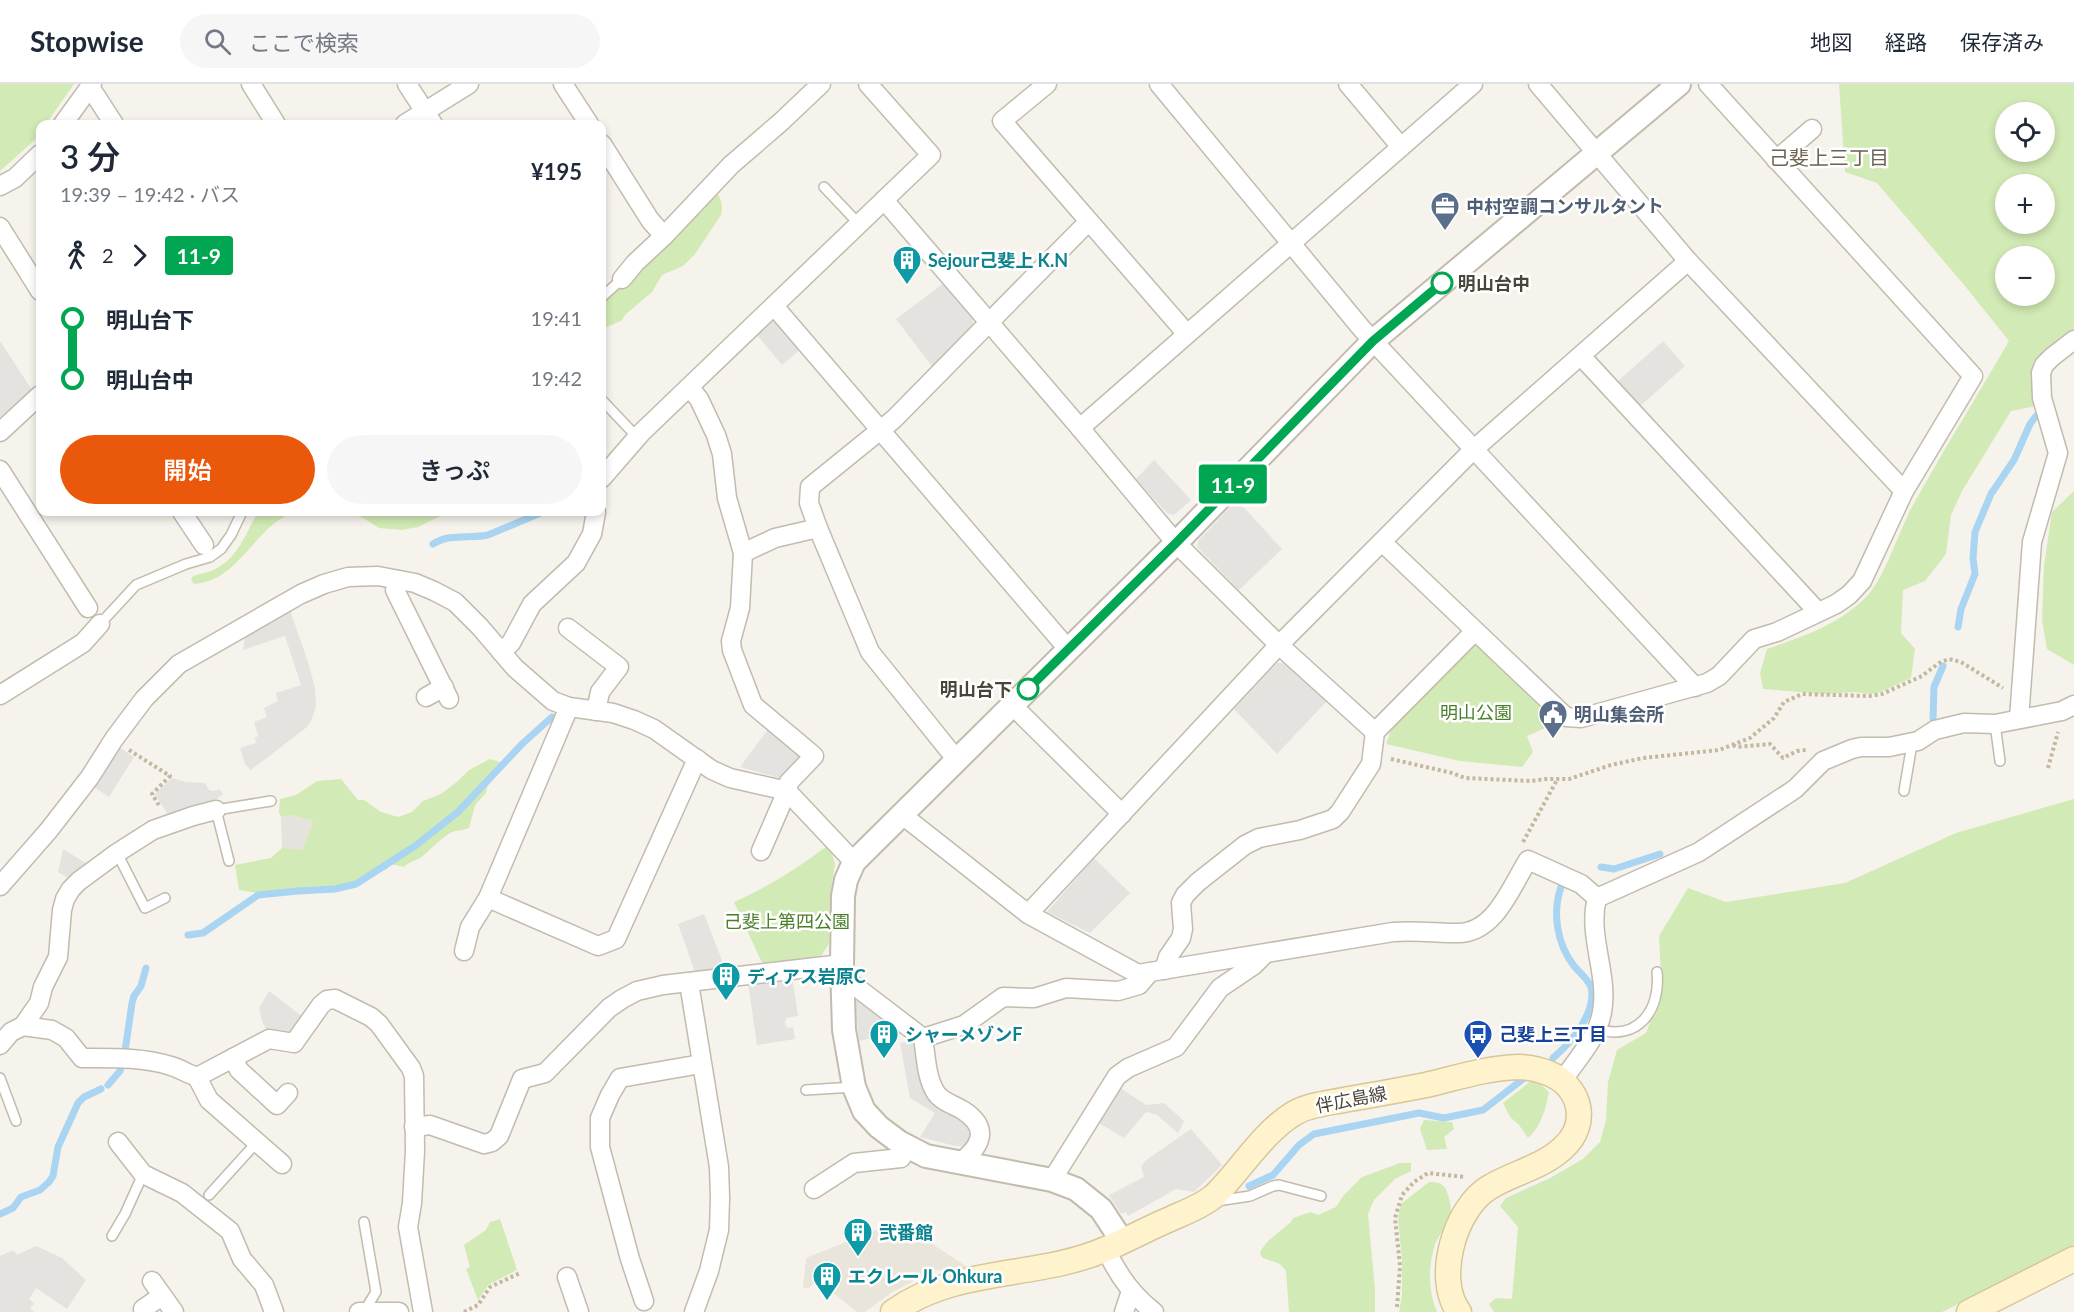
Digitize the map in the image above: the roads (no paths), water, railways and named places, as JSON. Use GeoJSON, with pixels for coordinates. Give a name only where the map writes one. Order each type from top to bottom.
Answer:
{"type":"FeatureCollection","features":[{"type":"Feature","properties":{"kind":"main road","name":"伴広島線"},"geometry":{"type":"LineString","coordinates":[[893,1312],[906,1302],[952,1283],[1046,1265],[1114,1245],[1206,1203],[1282,1121],[1297,1111],[1330,1102],[1426,1085],[1483,1071],[1517,1067],[1539,1070],[1563,1080]]}},
{"type":"Feature","properties":{"kind":"main road"},"geometry":{"type":"LineString","coordinates":[[1459,1312],[1451,1299],[1448,1288],[1448,1259],[1465,1215],[1484,1191],[1554,1156],[1571,1140],[1578,1123],[1578,1104],[1573,1092],[1563,1080]]}},
{"type":"Feature","properties":{"kind":"main road"},"geometry":{"type":"LineString","coordinates":[[1969,1312],[2074,1259]]}},
{"type":"Feature","properties":{"kind":"street"},"geometry":{"type":"LineString","coordinates":[[251,84],[274,120]]}},
{"type":"Feature","properties":{"kind":"street"},"geometry":{"type":"LineString","coordinates":[[407,84],[429,118],[469,84]]}},
{"type":"Feature","properties":{"kind":"street"},"geometry":{"type":"LineString","coordinates":[[563,84],[586,120]]}},
{"type":"Feature","properties":{"kind":"street"},"geometry":{"type":"LineString","coordinates":[[622,279],[731,165],[821,84]]}},
{"type":"Feature","properties":{"kind":"street"},"geometry":{"type":"LineString","coordinates":[[606,473],[637,438],[689,387],[931,156],[868,84]]}},
{"type":"Feature","properties":{"kind":"street"},"geometry":{"type":"LineString","coordinates":[[1047,84],[1002,121],[1187,334]]}},
{"type":"Feature","properties":{"kind":"street"},"geometry":{"type":"LineString","coordinates":[[1159,84],[1373,341],[1695,687]]}},
{"type":"Feature","properties":{"kind":"street"},"geometry":{"type":"LineString","coordinates":[[1348,84],[1401,147]]}},
{"type":"Feature","properties":{"kind":"street"},"geometry":{"type":"LineString","coordinates":[[1080,428],[1473,84]]}},
{"type":"Feature","properties":{"kind":"street"},"geometry":{"type":"LineString","coordinates":[[1538,84],[1688,261],[1904,491]]}},
{"type":"Feature","properties":{"kind":"street"},"geometry":{"type":"LineString","coordinates":[[1154,1312],[1131,1291],[1112,1264],[1114,1245],[1101,1209],[1089,1198],[1076,1189],[1052,1180],[926,1156],[908,1148],[889,1135],[871,1119],[858,1101],[844,1030],[843,896],[846,880],[854,862],[1176,543],[1373,341],[1678,84]]}},
{"type":"Feature","properties":{"kind":"street"},"geometry":{"type":"LineString","coordinates":[[1382,542],[1566,717],[1581,718],[1695,687],[1719,676],[1754,639],[1777,632],[1836,604],[1849,595],[1862,581],[1904,491],[1973,376],[1708,84]]}},
{"type":"Feature","properties":{"kind":"street"},"geometry":{"type":"LineString","coordinates":[[66,120],[91,85],[112,120]]}},
{"type":"Feature","properties":{"kind":"street"},"geometry":{"type":"LineString","coordinates":[[1776,160],[1812,129]]}},
{"type":"Feature","properties":{"kind":"street"},"geometry":{"type":"LineString","coordinates":[[606,150],[650,220],[664,236]]}},
{"type":"Feature","properties":{"kind":"street"},"geometry":{"type":"LineString","coordinates":[[0,186],[15,178],[36,158]]}},
{"type":"Feature","properties":{"kind":"street"},"geometry":{"type":"LineString","coordinates":[[884,200],[1176,543],[1279,645],[1375,732]]}},
{"type":"Feature","properties":{"kind":"street"},"geometry":{"type":"LineString","coordinates":[[956,759],[870,652],[818,528],[809,503],[810,487],[894,419],[1088,222]]}},
{"type":"Feature","properties":{"kind":"street"},"geometry":{"type":"LineString","coordinates":[[0,227],[36,285]]}},
{"type":"Feature","properties":{"kind":"street"},"geometry":{"type":"LineString","coordinates":[[1028,914],[1279,645],[1473,450],[1688,261]]}},
{"type":"Feature","properties":{"kind":"street"},"geometry":{"type":"LineString","coordinates":[[774,306],[1068,649]]}},
{"type":"Feature","properties":{"kind":"street"},"geometry":{"type":"LineString","coordinates":[[2019,719],[2032,542],[2058,453],[2042,398],[2041,373],[2044,365],[2052,357],[2074,340]]}},
{"type":"Feature","properties":{"kind":"street"},"geometry":{"type":"LineString","coordinates":[[1581,356],[1818,612]]}},
{"type":"Feature","properties":{"kind":"street"},"geometry":{"type":"LineString","coordinates":[[689,387],[699,399],[716,435],[722,454],[726,498],[742,553],[740,609],[731,641],[732,650],[753,705],[814,756],[789,782],[761,851]]}},
{"type":"Feature","properties":{"kind":"street"},"geometry":{"type":"LineString","coordinates":[[0,432],[36,400]]}},
{"type":"Feature","properties":{"kind":"street"},"geometry":{"type":"LineString","coordinates":[[0,470],[88,608]]}},
{"type":"Feature","properties":{"kind":"street"},"geometry":{"type":"LineString","coordinates":[[185,516],[204,545]]}},
{"type":"Feature","properties":{"kind":"street"},"geometry":{"type":"LineString","coordinates":[[501,652],[511,643],[532,604],[576,562],[592,534],[595,516]]}},
{"type":"Feature","properties":{"kind":"street"},"geometry":{"type":"LineString","coordinates":[[742,553],[776,538],[818,528]]}},
{"type":"Feature","properties":{"kind":"street"},"geometry":{"type":"LineString","coordinates":[[0,886],[49,830],[156,685],[178,664],[301,594],[348,577],[378,576],[415,583],[455,602],[515,668],[553,701],[569,707],[613,713],[654,729],[712,770],[730,778],[787,791],[854,862]]}},
{"type":"Feature","properties":{"kind":"street"},"geometry":{"type":"LineString","coordinates":[[398,579],[395,590],[446,693],[426,697]]}},
{"type":"Feature","properties":{"kind":"street"},"geometry":{"type":"LineString","coordinates":[[0,695],[83,643],[100,624]]}},
{"type":"Feature","properties":{"kind":"street"},"geometry":{"type":"LineString","coordinates":[[568,628],[619,667],[600,692],[597,711]]}},
{"type":"Feature","properties":{"kind":"street"},"geometry":{"type":"LineString","coordinates":[[923,1038],[964,1025],[1003,998],[1034,998],[1066,988],[1101,991],[1126,990],[1139,985],[1157,971],[1180,938],[1183,928],[1181,903],[1191,888],[1252,841],[1300,830],[1333,819],[1371,764],[1375,732],[1476,631]]}},
{"type":"Feature","properties":{"kind":"street"},"geometry":{"type":"LineString","coordinates":[[1011,705],[1122,814]]}},
{"type":"Feature","properties":{"kind":"street"},"geometry":{"type":"LineString","coordinates":[[464,951],[470,927],[488,898],[569,707]]}},
{"type":"Feature","properties":{"kind":"street"},"geometry":{"type":"LineString","coordinates":[[1563,1080],[1597,1029],[1604,1000],[1593,912],[1597,898],[1700,852],[1794,789],[1823,761],[1861,747],[1889,747],[1918,741],[1935,730],[1964,723],[1995,724],[2068,708]]}},
{"type":"Feature","properties":{"kind":"street"},"geometry":{"type":"LineString","coordinates":[[488,898],[598,946],[616,939],[697,759]]}},
{"type":"Feature","properties":{"kind":"street"},"geometry":{"type":"LineString","coordinates":[[0,1045],[11,1032],[23,1026],[39,1003],[43,987],[58,957],[65,899],[79,880],[153,830],[216,810]]}},
{"type":"Feature","properties":{"kind":"street"},"geometry":{"type":"LineString","coordinates":[[901,814],[1028,914],[1138,974],[1393,932],[1413,930],[1473,932],[1484,926],[1495,914],[1528,860],[1581,884],[1597,898]]}},
{"type":"Feature","properties":{"kind":"street"},"geometry":{"type":"LineString","coordinates":[[1052,1180],[1117,1076],[1128,1068],[1176,1047],[1220,988],[1254,965],[1265,954]]}},
{"type":"Feature","properties":{"kind":"street"},"geometry":{"type":"LineString","coordinates":[[414,1127],[430,1125],[484,1144],[492,1142],[499,1136],[522,1079],[545,1073],[609,1008],[637,991],[663,985],[842,974]]}},
{"type":"Feature","properties":{"kind":"street"},"geometry":{"type":"LineString","coordinates":[[842,974],[850,983],[923,1038],[935,1091],[946,1101],[966,1112],[978,1128],[981,1138],[977,1147],[959,1163]]}},
{"type":"Feature","properties":{"kind":"street"},"geometry":{"type":"LineString","coordinates":[[688,983],[718,1167],[720,1198],[716,1240],[709,1271],[694,1312]]}},
{"type":"Feature","properties":{"kind":"street"},"geometry":{"type":"LineString","coordinates":[[197,1077],[269,1040],[294,1043],[327,1000],[335,999],[371,1017],[379,1024],[411,1068],[414,1076],[415,1151],[408,1227],[423,1312]]}},
{"type":"Feature","properties":{"kind":"street"},"geometry":{"type":"LineString","coordinates":[[23,1026],[60,1033],[82,1058],[124,1058],[173,1066],[197,1077],[208,1100],[282,1164]]}},
{"type":"Feature","properties":{"kind":"street"},"geometry":{"type":"LineString","coordinates":[[233,1058],[239,1070],[277,1104],[288,1093]]}},
{"type":"Feature","properties":{"kind":"street"},"geometry":{"type":"LineString","coordinates":[[644,1301],[630,1259],[600,1146],[600,1118],[620,1078],[701,1064]]}},
{"type":"Feature","properties":{"kind":"street"},"geometry":{"type":"LineString","coordinates":[[118,1142],[143,1174],[182,1193],[230,1231],[242,1259],[264,1285],[274,1312]]}},
{"type":"Feature","properties":{"kind":"street"},"geometry":{"type":"LineString","coordinates":[[814,1189],[854,1163],[901,1158],[908,1148]]}},
{"type":"Feature","properties":{"kind":"street"},"geometry":{"type":"LineString","coordinates":[[567,1277],[579,1312]]}},
{"type":"Feature","properties":{"kind":"street"},"geometry":{"type":"LineString","coordinates":[[143,1309],[157,1288],[174,1312]]}},
{"type":"Feature","properties":{"kind":"street"},"geometry":{"type":"LineString","coordinates":[[1124,1312],[1131,1291]]}},
{"type":"Feature","properties":{"kind":"street"},"geometry":{"type":"LineString","coordinates":[[365,1312],[399,1312]]}},
{"type":"Feature","properties":{"kind":"lane"},"geometry":{"type":"LineString","coordinates":[[824,187],[859,224]]}},
{"type":"Feature","properties":{"kind":"lane"},"geometry":{"type":"LineString","coordinates":[[606,293],[622,279]]}},
{"type":"Feature","properties":{"kind":"lane"},"geometry":{"type":"LineString","coordinates":[[606,404],[637,438]]}},
{"type":"Feature","properties":{"kind":"lane"},"geometry":{"type":"LineString","coordinates":[[100,624],[136,585],[210,556],[221,549],[240,516]]}},
{"type":"Feature","properties":{"kind":"lane"},"geometry":{"type":"LineString","coordinates":[[1995,724],[2000,761]]}},
{"type":"Feature","properties":{"kind":"lane"},"geometry":{"type":"LineString","coordinates":[[1904,791],[1911,750],[1910,743]]}},
{"type":"Feature","properties":{"kind":"lane"},"geometry":{"type":"LineString","coordinates":[[229,861],[216,810],[271,801]]}},
{"type":"Feature","properties":{"kind":"lane"},"geometry":{"type":"LineString","coordinates":[[117,853],[145,908],[165,898]]}},
{"type":"Feature","properties":{"kind":"lane"},"geometry":{"type":"LineString","coordinates":[[1597,1029],[1606,1032],[1622,1032],[1632,1030],[1641,1024],[1647,1017],[1657,990],[1657,972]]}},
{"type":"Feature","properties":{"kind":"lane"},"geometry":{"type":"LineString","coordinates":[[0,1078],[16,1121]]}},
{"type":"Feature","properties":{"kind":"lane"},"geometry":{"type":"LineString","coordinates":[[806,1090],[854,1087]]}},
{"type":"Feature","properties":{"kind":"lane"},"geometry":{"type":"LineString","coordinates":[[209,1195],[256,1142]]}},
{"type":"Feature","properties":{"kind":"lane"},"geometry":{"type":"LineString","coordinates":[[112,1236],[143,1174]]}},
{"type":"Feature","properties":{"kind":"lane"},"geometry":{"type":"LineString","coordinates":[[1206,1203],[1250,1196],[1273,1185],[1321,1196]]}},
{"type":"Feature","properties":{"kind":"lane"},"geometry":{"type":"LineString","coordinates":[[364,1222],[376,1292],[365,1312]]}},
{"type":"Feature","properties":{"kind":"waterway"},"geometry":{"type":"LineString","coordinates":[[1958,627],[1961,609],[1975,574],[1973,558],[1975,532],[1991,494],[2014,460],[2036,416]]}},
{"type":"Feature","properties":{"kind":"waterway"},"geometry":{"type":"LineString","coordinates":[[433,544],[453,537],[488,535],[533,516]]}},
{"type":"Feature","properties":{"kind":"waterway"},"geometry":{"type":"LineString","coordinates":[[1933,719],[1934,687],[1943,666]]}},
{"type":"Feature","properties":{"kind":"waterway"},"geometry":{"type":"LineString","coordinates":[[188,935],[203,933],[258,895],[335,889],[356,884],[415,846],[458,812],[522,744],[552,717]]}},
{"type":"Feature","properties":{"kind":"waterway"},"geometry":{"type":"LineString","coordinates":[[1601,867],[1614,869],[1660,854]]}},
{"type":"Feature","properties":{"kind":"waterway"},"geometry":{"type":"LineString","coordinates":[[1553,1058],[1575,1036],[1590,1007],[1592,997],[1590,984],[1568,957],[1560,938],[1557,907],[1561,887]]}},
{"type":"Feature","properties":{"kind":"waterway"},"geometry":{"type":"LineString","coordinates":[[125,1051],[132,1003],[141,986],[146,968]]}},
{"type":"Feature","properties":{"kind":"waterway"},"geometry":{"type":"LineString","coordinates":[[108,1085],[120,1071],[122,1064]]}},
{"type":"Feature","properties":{"kind":"waterway"},"geometry":{"type":"LineString","coordinates":[[1249,1186],[1273,1175],[1299,1145],[1314,1134],[1419,1113],[1444,1118],[1483,1110],[1523,1079]]}},
{"type":"Feature","properties":{"kind":"waterway"},"geometry":{"type":"LineString","coordinates":[[0,1214],[13,1208],[21,1197],[40,1190],[49,1182],[53,1176],[58,1147],[78,1103],[84,1097],[101,1089]]}},
{"type":"Feature","properties":{"kind":"place","name":"中村空調コンサルタント"},"geometry":{"type":"Point","coordinates":[1445,232]}},
{"type":"Feature","properties":{"kind":"place","name":"明山台中"},"geometry":{"type":"Point","coordinates":[1442,283]}},
{"type":"Feature","properties":{"kind":"place","name":"Sejour己斐上 K.N"},"geometry":{"type":"Point","coordinates":[907,286]}},
{"type":"Feature","properties":{"kind":"place","name":"明山台下"},"geometry":{"type":"Point","coordinates":[1028,689]}},
{"type":"Feature","properties":{"kind":"place","name":"明山集会所"},"geometry":{"type":"Point","coordinates":[1553,740]}},
{"type":"Feature","properties":{"kind":"place","name":"ディアス岩原C"},"geometry":{"type":"Point","coordinates":[726,1002]}},
{"type":"Feature","properties":{"kind":"place","name":"シャーメゾンF"},"geometry":{"type":"Point","coordinates":[884,1060]}},
{"type":"Feature","properties":{"kind":"place","name":"己斐上三丁目"},"geometry":{"type":"Point","coordinates":[1478,1060]}},
{"type":"Feature","properties":{"kind":"place","name":"弐番館"},"geometry":{"type":"Point","coordinates":[858,1258]}},
{"type":"Feature","properties":{"kind":"place","name":"エクレール Ohkura"},"geometry":{"type":"Point","coordinates":[827,1302]}},
{"type":"Feature","properties":{"kind":"district","name":"己斐上三丁目"},"geometry":{"type":"Point","coordinates":[1829,157]}},
{"type":"Feature","properties":{"kind":"park label","name":"明山公園"},"geometry":{"type":"Point","coordinates":[1476,712]}},
{"type":"Feature","properties":{"kind":"park label","name":"己斐上第四公園"},"geometry":{"type":"Point","coordinates":[787,921]}}]}
